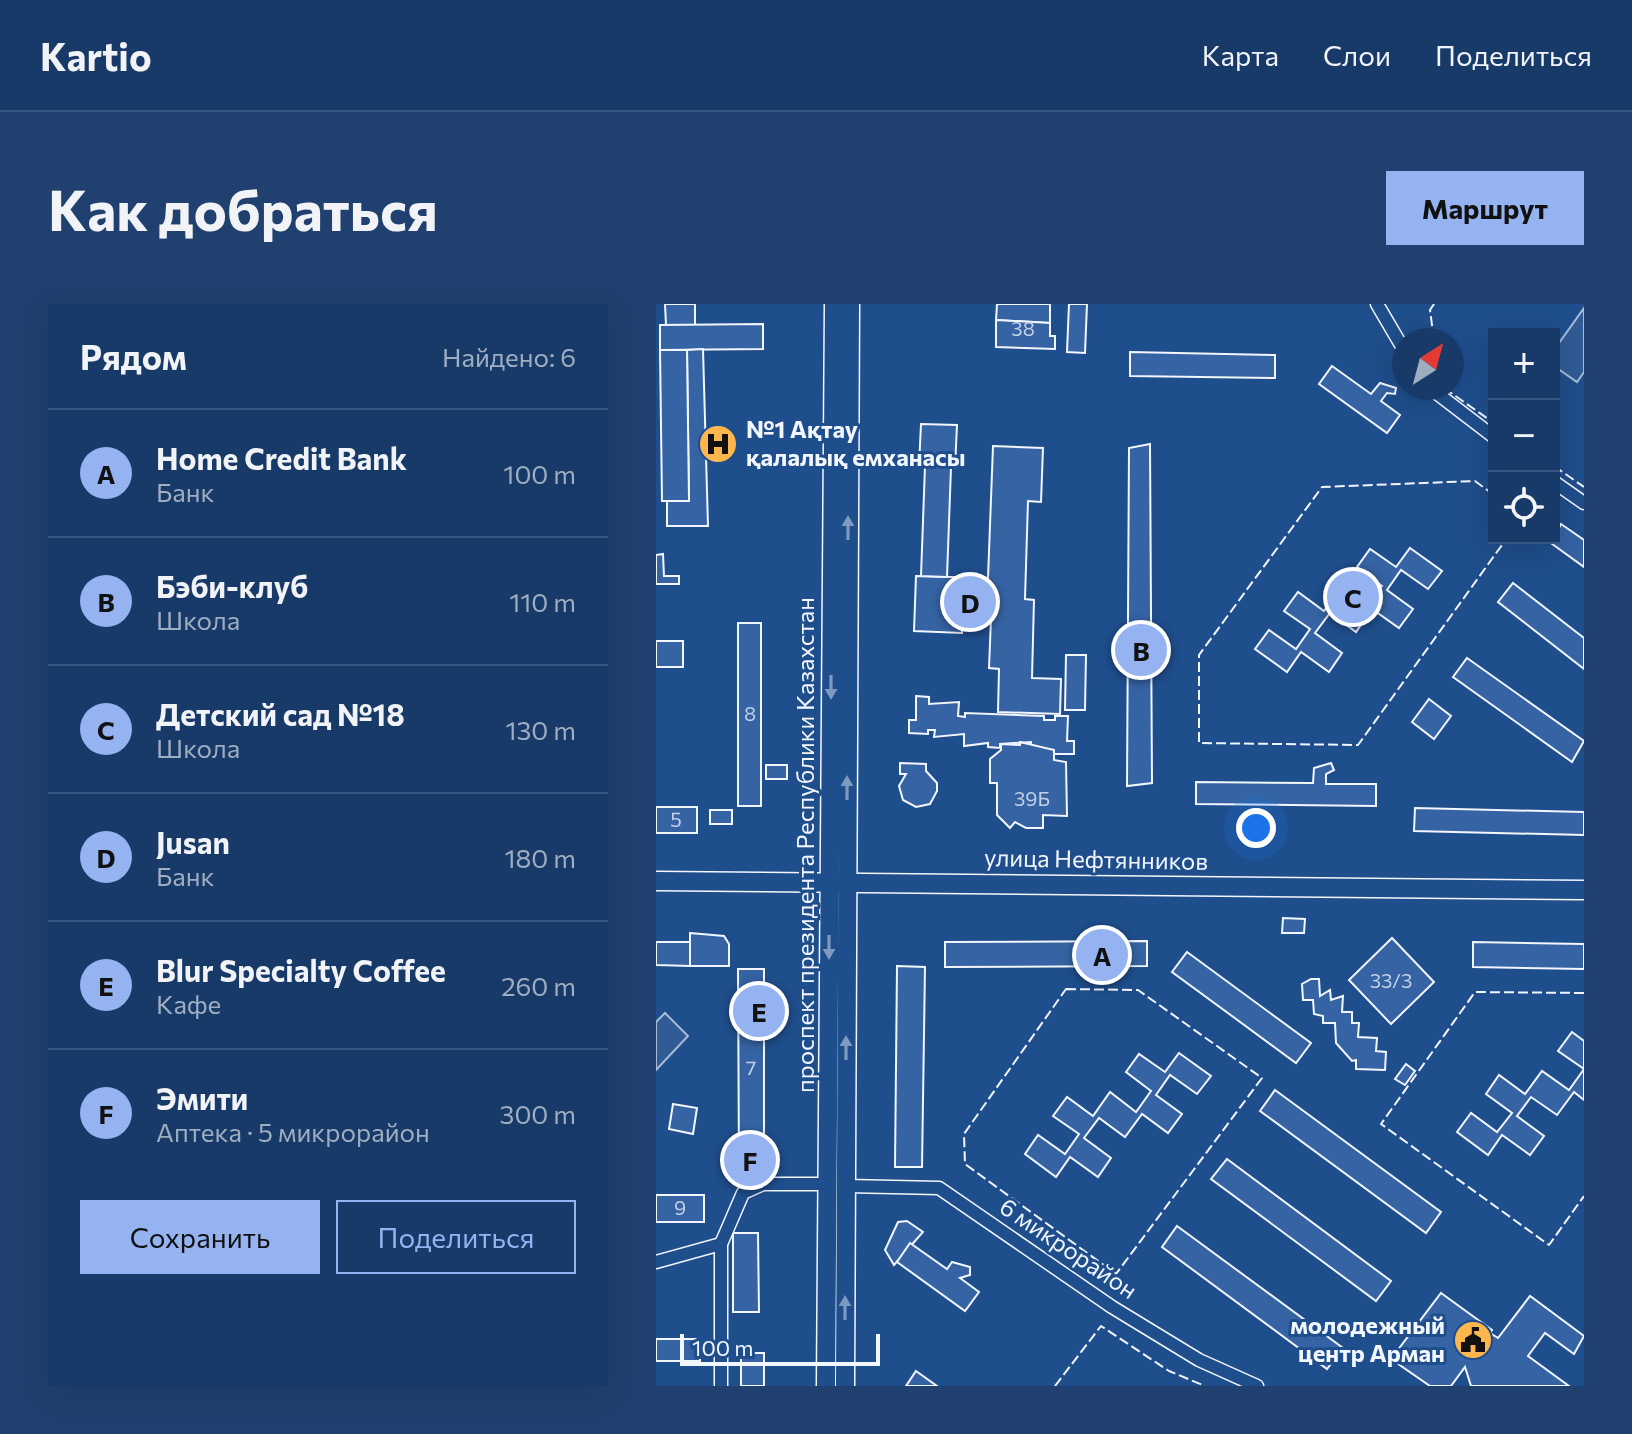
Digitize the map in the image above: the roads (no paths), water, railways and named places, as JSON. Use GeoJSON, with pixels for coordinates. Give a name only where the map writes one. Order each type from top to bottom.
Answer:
{"type":"FeatureCollection","features":[{"type":"Feature","properties":{"kind":"main road","name":"проспект президента Республики Казахстан"},"geometry":{"type":"LineString","coordinates":[[834,304],[841,395],[837,1185],[845,1386]]}},
{"type":"Feature","properties":{"kind":"main road","name":"проспект президента Республики Казахстан"},"geometry":{"type":"LineString","coordinates":[[841,395],[850,304]]}},
{"type":"Feature","properties":{"kind":"main road","name":"улица Нефтянников"},"geometry":{"type":"LineString","coordinates":[[656,881],[1584,890]]}},
{"type":"Feature","properties":{"kind":"main road","name":"проспект президента Республики Казахстан"},"geometry":{"type":"LineString","coordinates":[[826,1386],[837,1185]]}},
{"type":"Feature","properties":{"kind":"street"},"geometry":{"type":"LineString","coordinates":[[1377,304],[1392,330]]}},
{"type":"Feature","properties":{"kind":"street"},"geometry":{"type":"LineString","coordinates":[[1446,400],[1488,432]]}},
{"type":"Feature","properties":{"kind":"street"},"geometry":{"type":"LineString","coordinates":[[1560,486],[1584,503]]}},
{"type":"Feature","properties":{"kind":"street","name":"6 микрорайон"},"geometry":{"type":"LineString","coordinates":[[721,1244],[743,1193],[751,1187],[837,1185],[939,1188],[1112,1307],[1199,1360],[1257,1386]]}},
{"type":"Feature","properties":{"kind":"street"},"geometry":{"type":"LineString","coordinates":[[656,1262],[721,1244],[721,1386]]}},
{"type":"Feature","properties":{"kind":"place","name":"№1 Ақтау қалалық емханасы"},"geometry":{"type":"Point","coordinates":[718,444]}},
{"type":"Feature","properties":{"kind":"place","name":"Детский сад №18"},"geometry":{"type":"Point","coordinates":[1353,597]}},
{"type":"Feature","properties":{"kind":"place","name":"Jusan"},"geometry":{"type":"Point","coordinates":[970,602]}},
{"type":"Feature","properties":{"kind":"place","name":"Бэби-клуб"},"geometry":{"type":"Point","coordinates":[1141,650]}},
{"type":"Feature","properties":{"kind":"place","name":"Home Credit Bank"},"geometry":{"type":"Point","coordinates":[1102,955]}},
{"type":"Feature","properties":{"kind":"place","name":"Blur Specialty Coffee"},"geometry":{"type":"Point","coordinates":[759,1011]}},
{"type":"Feature","properties":{"kind":"place","name":"Эмити"},"geometry":{"type":"Point","coordinates":[750,1160]}},
{"type":"Feature","properties":{"kind":"place","name":"молодежный центр Арман"},"geometry":{"type":"Point","coordinates":[1473,1340]}}]}
